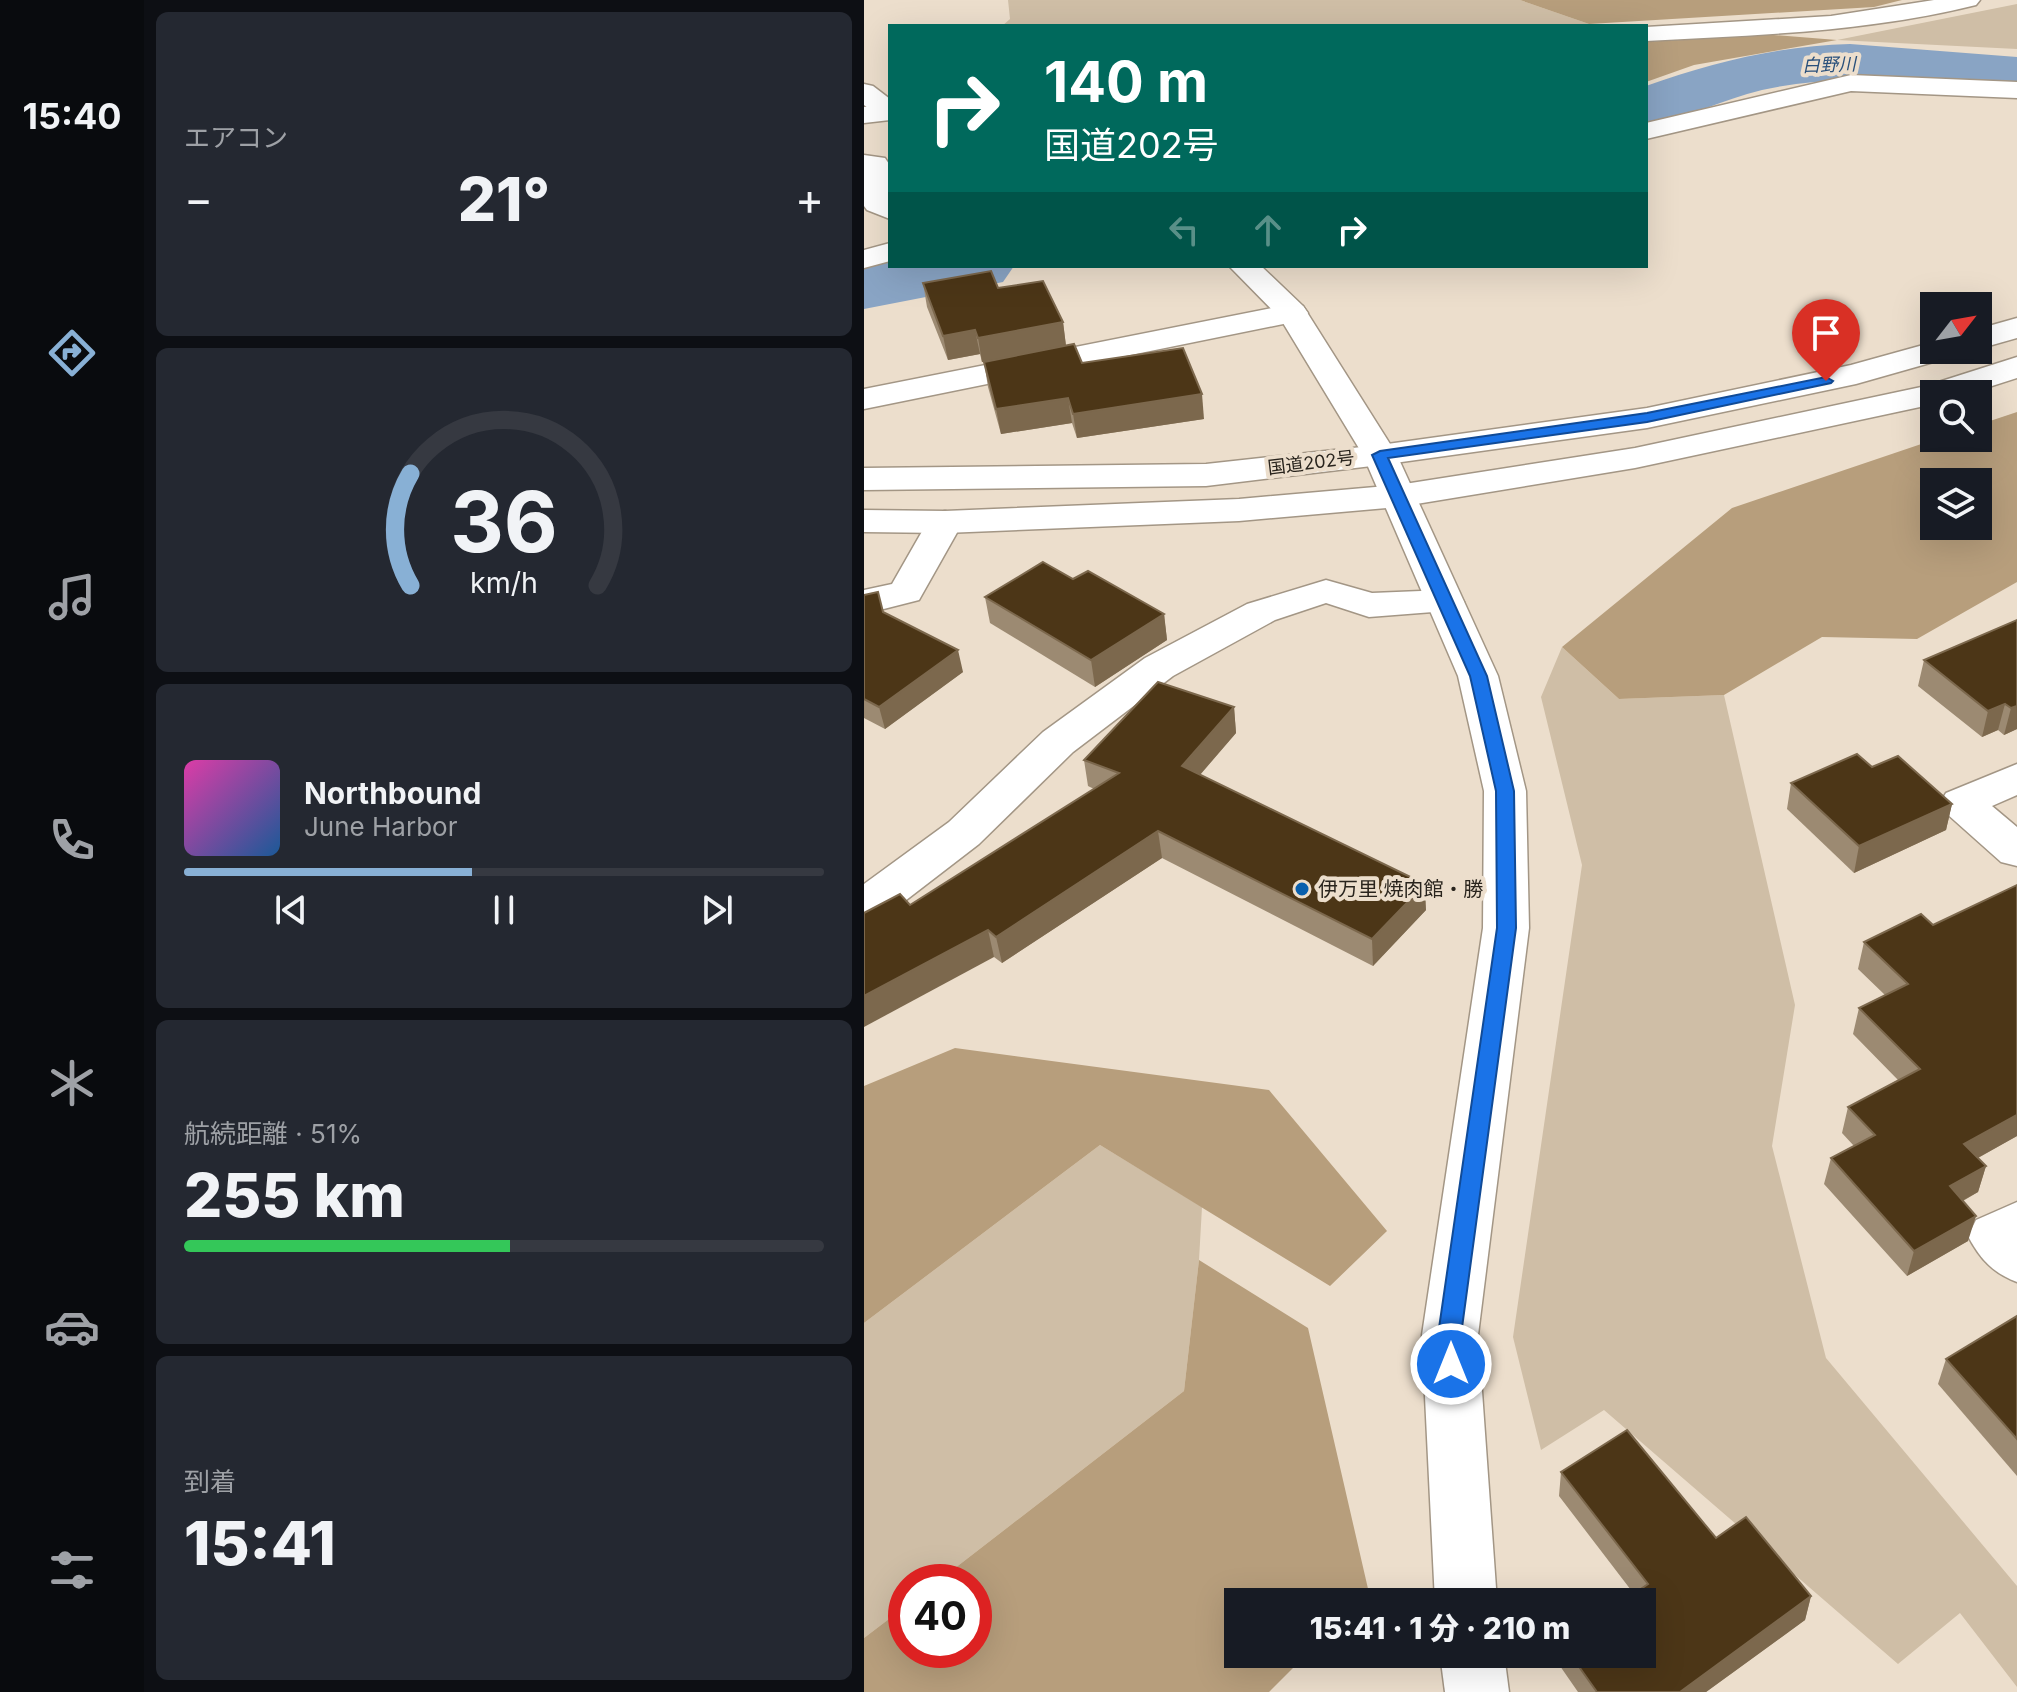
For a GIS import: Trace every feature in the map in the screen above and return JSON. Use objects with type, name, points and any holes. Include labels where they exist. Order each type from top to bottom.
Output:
[{"type":"main road","points":[[1648,34],[1831,23],[1898,15],[1968,0]]},
{"type":"main road","points":[[1648,131],[1851,83],[2017,90]]},
{"type":"main road","points":[[864,92],[888,110]]},
{"type":"main road","points":[[864,115],[888,112]]},
{"type":"main road","points":[[864,163],[875,164],[877,204],[888,209]]},
{"type":"main road","points":[[864,259],[888,253]]},
{"type":"main road","points":[[1246,268],[1292,313],[1380,455],[1478,676],[1505,791],[1506,928],[1450,1335],[1465,1588]]},
{"type":"main road","points":[[864,399],[1292,313]]},
{"type":"main road","points":[[1992,335],[2017,328]]},
{"type":"main road","name":"国道202号","points":[[864,479],[1206,475],[1380,455],[1647,418],[1856,374],[1920,356]]},
{"type":"main road","name":"国道202号","points":[[1977,380],[2017,367]]},
{"type":"main road","name":"国道202号","points":[[864,521],[945,522],[1239,510],[1398,496],[1635,458],[1920,397]]},
{"type":"main road","points":[[864,602],[906,592],[945,522]]},
{"type":"main road","points":[[864,904],[885,893],[964,833],[1058,742],[1159,667],[1261,612],[1326,591],[1369,605],[1445,602]]},
{"type":"main road","points":[[2017,778],[1961,803],[2017,851]]},
{"type":"main road","points":[[2017,1224],[1995,1236],[2017,1259]]},
{"type":"main road","points":[[1474,1668],[1477,1692]]},
{"type":"shaded area","points":[[1008,0],[1520,0],[1589,24],[1004,24],[1010,19]]},
{"type":"shaded area","points":[[1520,0],[1902,0],[1874,7],[1589,24]]},
{"type":"shaded area","points":[[2017,4],[2017,49],[1837,40]]},
{"type":"shaded area","points":[[1761,34],[1837,40],[1694,65],[1648,81],[1648,42]]},
{"type":"shaded area","points":[[2017,412],[2017,582],[1917,639],[1822,637],[1724,695],[1619,699],[1562,647],[1732,508],[1920,444],[1920,452],[1992,452],[1992,420]]},
{"type":"shaded area","points":[[1562,647],[1619,699],[1724,695],[1795,1005],[1772,1146],[1826,1358],[2017,1586],[2017,1687],[1960,1613],[1898,1664],[1604,1410],[1541,1450],[1513,1337],[1582,865],[1541,697]]},
{"type":"shaded area","points":[[955,1048],[1269,1090],[1387,1231],[1330,1286],[1100,1145],[864,1323],[864,1086]]},
{"type":"shaded area","points":[[1100,1145],[1202,1207],[1184,1391],[960,1564],[888,1564],[888,1620],[864,1638],[864,1323]]},
{"type":"shaded area","points":[[1199,1260],[1308,1328],[1368,1588],[1224,1588],[1224,1668],[1293,1668],[1269,1692],[864,1692],[864,1638],[888,1620],[888,1668],[992,1668],[992,1564],[960,1564],[1184,1391]]},
{"type":"building","points":[[991,271],[998,288],[1043,281],[1063,322],[978,338],[975,330],[943,336],[923,283]]},
{"type":"building","points":[[1074,344],[1082,363],[1183,348],[1202,394],[1073,414],[1068,398],[996,409],[984,362]]},
{"type":"building","points":[[1043,562],[1073,579],[1088,571],[1164,614],[1091,660],[985,597]]},
{"type":"building","points":[[878,592],[883,612],[958,650],[879,707],[864,699],[864,595]]},
{"type":"building","points":[[2017,620],[2017,706],[2011,708],[2005,704],[1988,711],[1924,660]]},
{"type":"building","points":[[1158,682],[1234,707],[1182,766],[1425,884],[1372,939],[1158,831],[996,937],[988,930],[864,996],[864,913],[900,894],[910,905],[1119,773],[1084,760]]},
{"type":"building","points":[[1857,754],[1872,767],[1898,756],[1952,804],[1859,846],[1791,783]]},
{"type":"building","points":[[2017,885],[2017,1115],[1964,1144],[1986,1166],[1950,1186],[1976,1216],[1914,1251],[1831,1158],[1875,1135],[1848,1107],[1920,1069],[1859,1008],[1908,984],[1864,942],[1921,914],[1933,925]]},
{"type":"building","points":[[2017,1316],[2017,1439],[1946,1359]]},
{"type":"building","points":[[1627,1430],[1716,1538],[1746,1517],[1811,1596],[1680,1692],[1597,1692],[1580,1668],[1656,1668],[1656,1588],[1642,1588],[1648,1584],[1561,1472]]},
{"type":"waterway","name":"白野川","points":[[1648,107],[1738,77],[1795,66],[1878,64],[2017,76]]},
{"type":"waterway","name":"白野川","points":[[864,286],[965,268]]},
{"type":"place","name":"伊万里 焼肉館・勝","points":[[1302,889]]},
{"type":"route","points":[[1451,1364],[1450,1335],[1506,928],[1505,791],[1478,676],[1380,455],[1647,418],[1826,381]]}]
